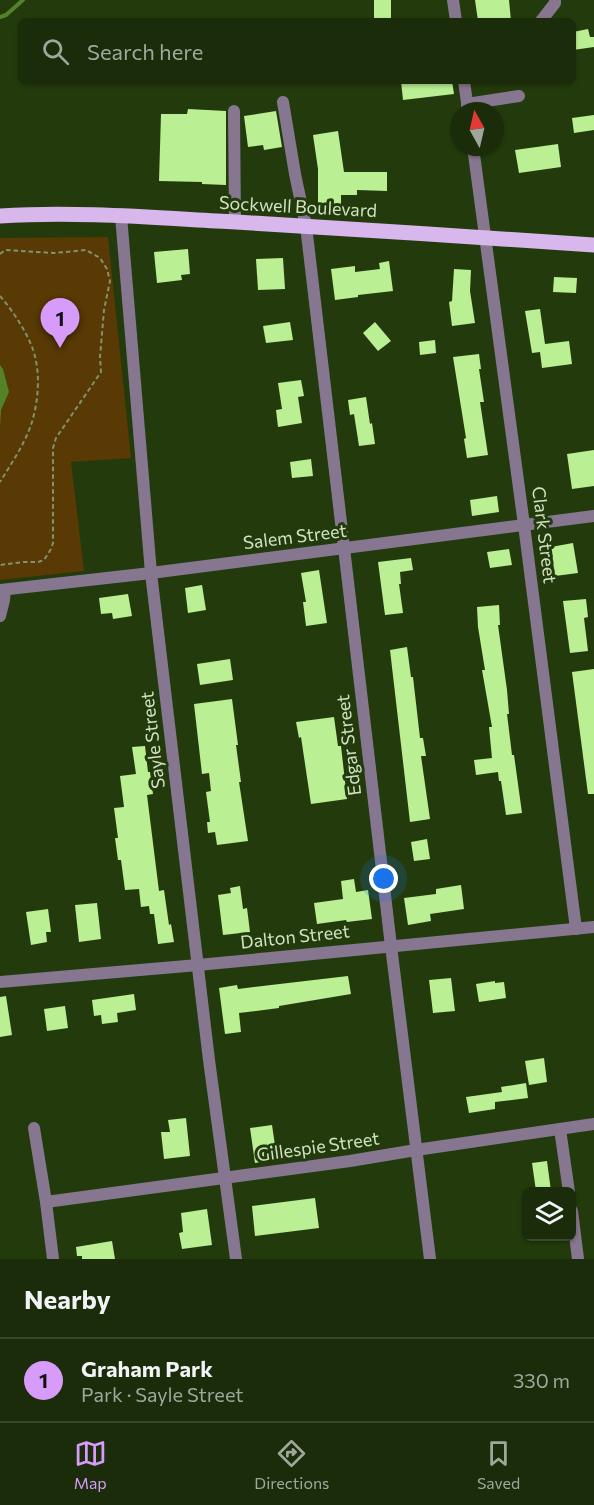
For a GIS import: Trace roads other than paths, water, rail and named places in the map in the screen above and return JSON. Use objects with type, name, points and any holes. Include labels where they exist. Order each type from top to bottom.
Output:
[{"type":"main road","name":"Sockwell Boulevard","points":[[0,216],[49,214],[121,216],[594,245]]},
{"type":"street","points":[[453,0],[456,18]]},
{"type":"street","points":[[543,18],[555,0]]},
{"type":"street","points":[[464,84],[466,102]]},
{"type":"street","points":[[493,102],[519,96]]},
{"type":"street","name":"Edgar Street","points":[[283,102],[306,226],[430,1259]]},
{"type":"street","points":[[234,111],[235,222]]},
{"type":"street","name":"Clark Street","points":[[473,156],[576,929]]},
{"type":"street","name":"Sayle Street","points":[[121,216],[151,573],[236,1259]]},
{"type":"street","name":"Salem Street","points":[[3,590],[594,516]]},
{"type":"street","points":[[0,616],[4,600],[3,590]]},
{"type":"street","name":"Dalton Street","points":[[0,982],[594,927]]},
{"type":"street","name":"Gillespie Street","points":[[46,1202],[350,1161],[594,1124]]},
{"type":"street","points":[[34,1128],[53,1259]]},
{"type":"street","points":[[560,1129],[568,1187]]},
{"type":"street","points":[[576,1241],[578,1259]]},
{"type":"waterway","points":[[0,17],[6,15],[23,0]]},
{"type":"place","name":"Graham Park","points":[[60,348]]}]
